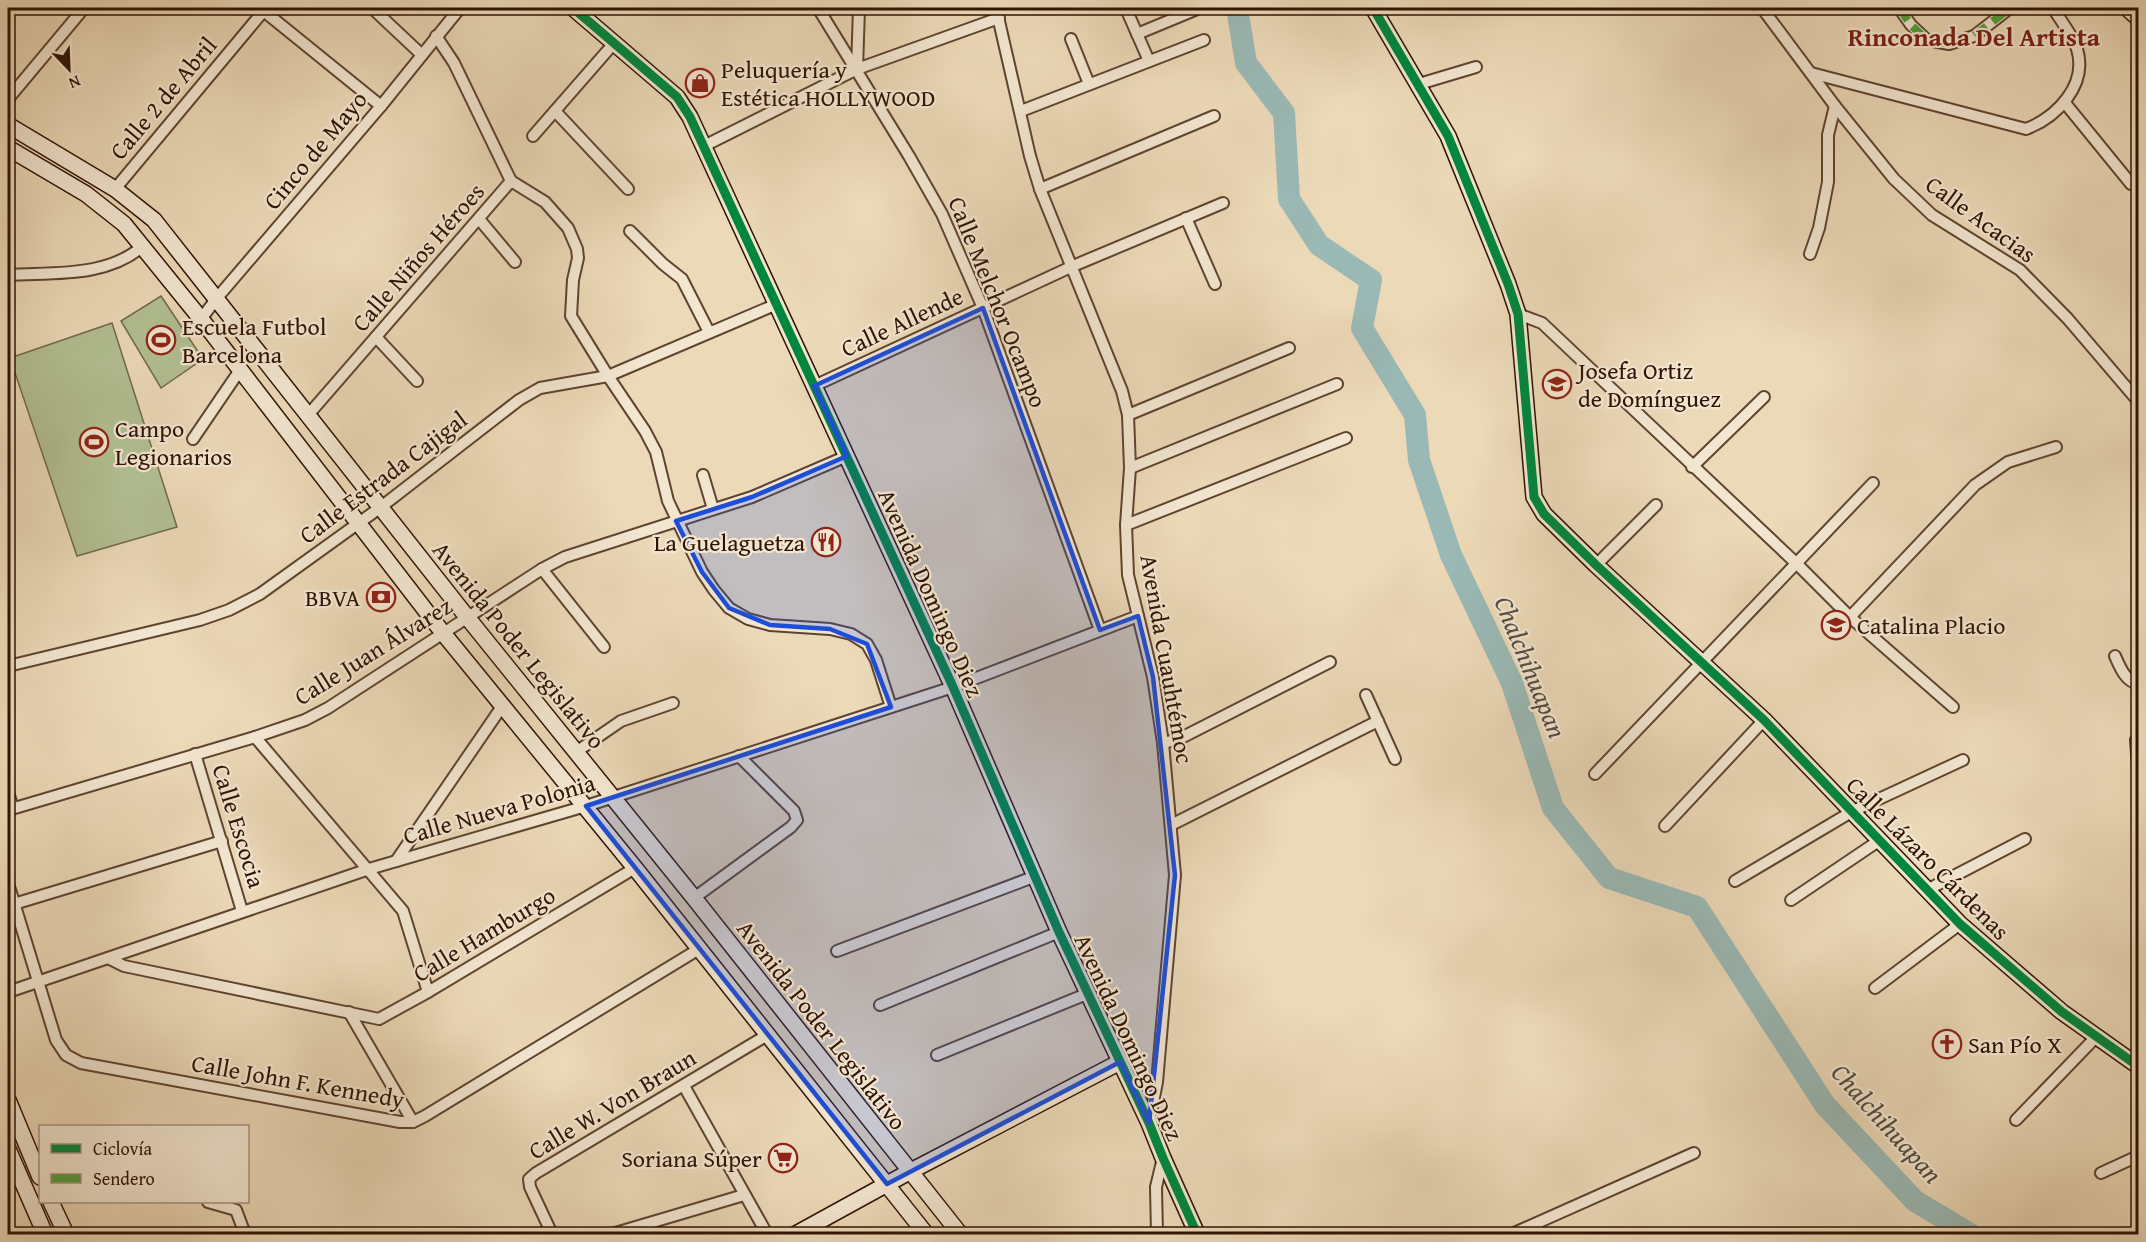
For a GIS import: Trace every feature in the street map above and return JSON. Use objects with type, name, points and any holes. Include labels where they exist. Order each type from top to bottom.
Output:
[{"type":"main road","name":"Avenida Domingo Diez","points":[[573,8],[677,97],[690,117],[953,687],[1059,932],[1149,1123],[1162,1158],[1197,1234]]},
{"type":"main road","name":"Calle Lázaro Cárdenas","points":[[1373,8],[1448,136],[1509,284],[1518,314],[1534,497],[1544,514],[1764,720],[1854,811],[1960,924],[2062,1012],[2139,1066]]},
{"type":"main road","points":[[2129,8],[2139,16]]},
{"type":"main road","name":"Avenida Poder Legislativo","points":[[8,125],[116,189],[154,220],[467,617],[960,1234]]},
{"type":"main road","name":"Avenida Poder Legislativo","points":[[8,148],[86,194],[124,224],[143,246],[443,633],[586,806],[926,1234]]},
{"type":"main road","points":[[796,1234],[1120,1062]]},
{"type":"main road","points":[[8,1100],[39,1175]]},
{"type":"main road","points":[[8,1149],[45,1234]]},
{"type":"main road","points":[[51,1203],[66,1234]]},
{"type":"street","points":[[263,8],[381,106]]},
{"type":"street","name":"Calle 2 de Abril","points":[[116,189],[263,8]]},
{"type":"street","points":[[372,8],[422,56]]},
{"type":"street","name":"Cinco de Mayo","points":[[201,319],[381,106],[460,8]]},
{"type":"street","name":"Calle Melchor Ocampo","points":[[818,8],[857,69],[942,214],[983,308],[1100,630]]},
{"type":"street","points":[[857,69],[860,8]]},
{"type":"street","name":"Calle Acacias","points":[[1762,8],[1835,106],[1894,179],[1932,215],[2020,270],[2068,319],[2139,401]]},
{"type":"street","points":[[1899,8],[1911,25],[1927,40],[1949,44],[1974,36],[2010,8]]},
{"type":"street","points":[[1812,73],[2026,129],[2042,123],[2065,103],[2079,69],[2077,48],[2053,8]]},
{"type":"street","points":[[8,99],[80,9]]},
{"type":"street","points":[[1137,34],[1196,10]]},
{"type":"street","points":[[1127,11],[1149,62]]},
{"type":"street","points":[[704,146],[857,69],[997,13]]},
{"type":"street","name":"Avenida Cuauhtémoc","points":[[997,13],[1030,156],[1040,189],[1122,391],[1128,416],[1130,468],[1126,525],[1128,575],[1153,677],[1163,743],[1175,874],[1157,1082],[1149,1123]]},
{"type":"street","points":[[436,36],[454,63],[511,181],[545,202],[568,228],[577,249],[578,258],[573,280],[571,316],[645,431],[656,452],[668,501],[676,521],[702,572],[714,590],[729,608],[748,619],[770,625],[830,629],[851,634],[867,644],[876,660],[891,707]]},
{"type":"street","points":[[1071,39],[1089,84]]},
{"type":"street","points":[[1021,111],[1204,40]]},
{"type":"street","points":[[533,136],[615,42]]},
{"type":"street","points":[[1419,84],[1476,67]]},
{"type":"street","points":[[2065,103],[2131,184]]},
{"type":"street","points":[[1810,254],[1819,228],[1828,182],[1828,135],[1835,106]]},
{"type":"street","points":[[555,111],[628,189]]},
{"type":"street","points":[[1040,189],[1214,116]]},
{"type":"street","name":"Calle Niños Héroes","points":[[309,414],[511,181]]},
{"type":"street","name":"Calle Allende","points":[[814,386],[1073,266],[1223,203]]},
{"type":"street","points":[[479,219],[514,262]]},
{"type":"street","points":[[1186,219],[1215,284]]},
{"type":"street","points":[[630,231],[663,264],[682,279],[709,332]]},
{"type":"street","points":[[8,275],[87,271],[133,255],[143,246]]},
{"type":"street","name":"Calle Estrada Cajigal","points":[[8,666],[200,620],[229,610],[260,594],[381,507],[519,400],[540,388],[608,376],[777,304]]},
{"type":"street","points":[[1518,314],[1542,323],[1850,617],[1953,707]]},
{"type":"street","points":[[376,337],[417,381]]},
{"type":"street","points":[[1128,416],[1289,348]]},
{"type":"street","points":[[193,439],[240,370]]},
{"type":"street","points":[[1130,468],[1337,384]]},
{"type":"street","points":[[1692,467],[1764,397]]},
{"type":"street","points":[[1126,525],[1346,438]]},
{"type":"street","points":[[1850,617],[1975,485],[2008,462],[2056,447]]},
{"type":"street","name":"Calle Juan Álvarez","points":[[10,809],[255,737],[304,720],[327,708],[542,569],[565,557],[752,498],[847,456]]},
{"type":"street","points":[[703,475],[713,509]]},
{"type":"street","points":[[1595,774],[1873,483]]},
{"type":"street","points":[[1596,565],[1656,505]]},
{"type":"street","points":[[542,569],[604,647]]},
{"type":"street","name":"Calle Nueva Polonia","points":[[8,992],[369,869],[586,806],[953,687],[1138,616]]},
{"type":"street","points":[[2115,656],[2122,670],[2132,682],[2139,684]]},
{"type":"street","points":[[1163,743],[1179,739],[1330,662]]},
{"type":"street","points":[[1366,695],[1395,759]]},
{"type":"street","points":[[576,752],[621,721],[673,703]]},
{"type":"street","points":[[396,861],[503,705]]},
{"type":"street","points":[[1665,826],[1764,720]]},
{"type":"street","points":[[1171,825],[1378,721]]},
{"type":"street","points":[[255,737],[403,910],[428,992]]},
{"type":"street","points":[[2137,738],[2139,767]]},
{"type":"street","name":"Calle Escocia","points":[[195,754],[242,911]]},
{"type":"street","points":[[693,898],[791,827],[797,820],[794,811],[739,756]]},
{"type":"street","points":[[1735,881],[1854,811],[1963,760]]},
{"type":"street","points":[[8,792],[10,809]]},
{"type":"street","points":[[1927,890],[2025,839]]},
{"type":"street","points":[[1791,900],[1880,840]]},
{"type":"street","points":[[14,904],[222,841]]},
{"type":"street","name":"Calle Hamburgo","points":[[108,958],[124,966],[379,1019],[635,868]]},
{"type":"street","points":[[837,951],[1035,876]]},
{"type":"street","name":"Calle John F. Kennedy","points":[[8,883],[56,1040],[66,1054],[81,1064],[400,1122],[413,1122],[699,949]]},
{"type":"street","points":[[1875,988],[1960,924]]},
{"type":"street","points":[[880,1005],[1059,932]]},
{"type":"street","points":[[937,1055],[1089,993]]},
{"type":"street","points":[[349,1012],[413,1122]]},
{"type":"street","name":"Calle W. Von Braun","points":[[552,1234],[530,1187],[529,1179],[769,1034]]},
{"type":"street","points":[[2016,1120],[2096,1037]]},
{"type":"street","points":[[684,1086],[767,1234]]},
{"type":"street","points":[[1512,1234],[1694,1154]]},
{"type":"street","points":[[2101,1173],[2139,1156]]},
{"type":"street","points":[[1157,1234],[1156,1187],[1162,1158]]},
{"type":"street","points":[[612,1234],[744,1195]]},
{"type":"street","points":[[212,1203],[236,1210],[245,1234]]},
{"type":"highlighted area","points":[[983,308],[1100,630],[1138,616],[1153,677],[1175,875],[1149,1123],[1120,1062],[887,1184],[586,806],[891,707],[867,644],[830,629],[770,625],[729,608],[702,572],[676,521],[752,497],[847,456],[814,386]]},
{"type":"green space","name":"Escuela Futbol Barcelona","points":[[161,296],[203,359],[161,388],[121,321]]},
{"type":"green space","name":"Campo Legionarios","points":[[112,323],[177,527],[77,556],[10,358]]},
{"type":"waterway","name":"Chalchihuapan","points":[[1237,8],[1246,63],[1284,113],[1289,199],[1319,245],[1371,280],[1362,328],[1415,415],[1419,460],[1451,555],[1512,683],[1553,808],[1609,878],[1697,907],[1825,1105],[1915,1201],[1970,1234]]},
{"type":"marked path","points":[[1899,8],[1911,25],[1927,40],[1949,44],[1974,36],[2010,8]]},
{"type":"cycle path","points":[[573,8],[677,97],[690,117],[953,687],[1059,932],[1149,1123],[1197,1234]]},
{"type":"cycle path","points":[[1373,8],[1448,136],[1508,284],[1518,314],[1534,497],[1544,514],[1764,720],[1960,924],[2062,1012],[2138,1066]]},
{"type":"place","name":"Peluquería y Estética HOLLYWOOD","points":[[700,83]]},
{"type":"place","name":"Escuela Futbol Barcelona","points":[[161,340]]},
{"type":"place","name":"Josefa Ortiz de Domínguez","points":[[1557,384]]},
{"type":"place","name":"Campo Legionarios","points":[[94,442]]},
{"type":"place","name":"La Guelaguetza","points":[[826,542]]},
{"type":"place","name":"BBVA","points":[[381,597]]},
{"type":"place","name":"Catalina Placio","points":[[1836,625]]},
{"type":"place","name":"San Pío X","points":[[1947,1044]]},
{"type":"place","name":"Soriana Súper","points":[[783,1158]]},
{"type":"district","name":"Rinconada Del Artista","points":[[1974,36]]}]
